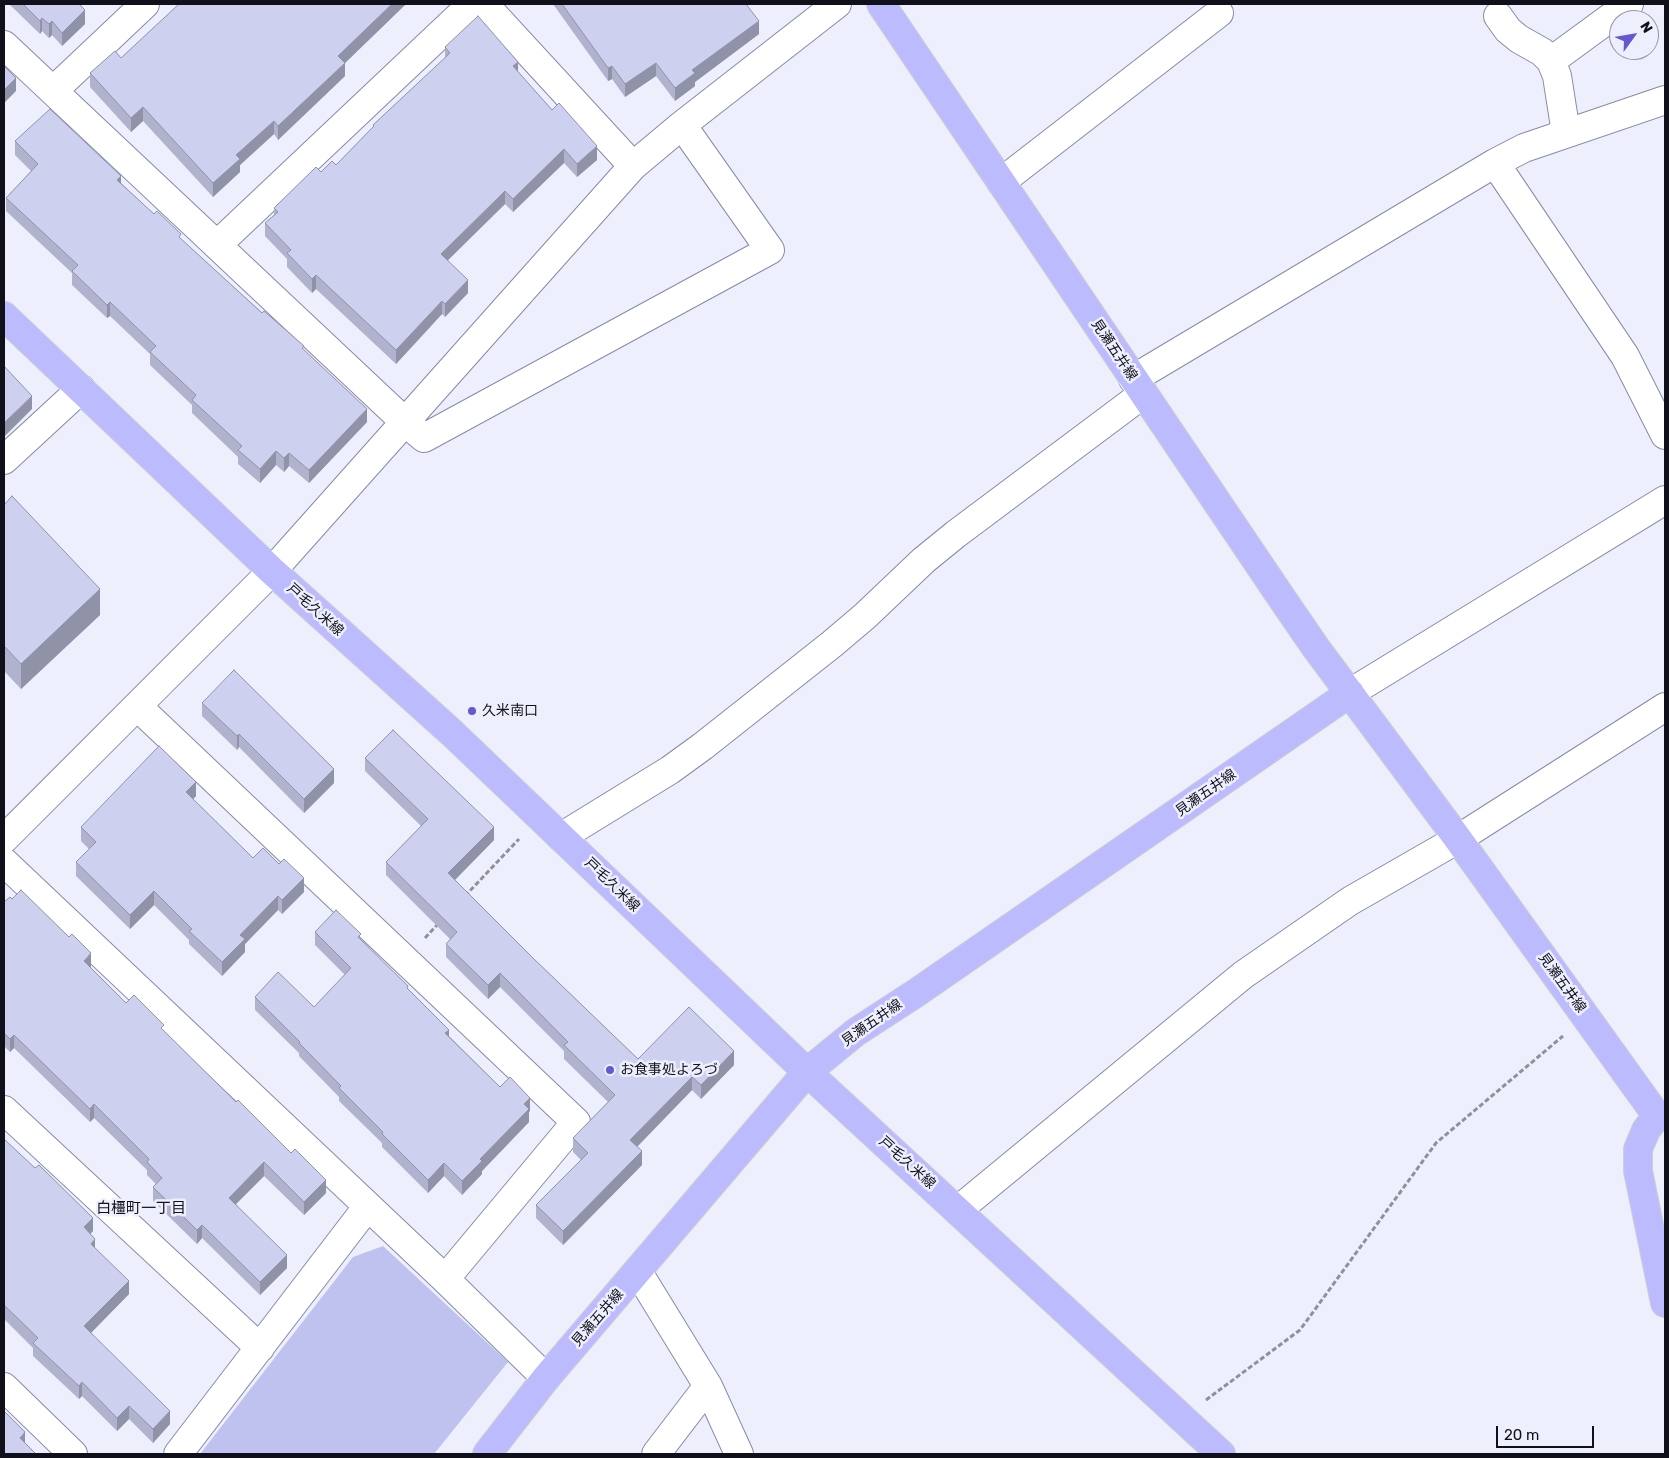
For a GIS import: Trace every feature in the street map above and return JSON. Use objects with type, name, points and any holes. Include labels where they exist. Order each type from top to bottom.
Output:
[{"type":"main road","name":"見瀬五井線","points":[[881,4],[1286,605],[1586,1017],[1661,1114],[1646,1130],[1638,1149],[1638,1171],[1665,1303]]},
{"type":"main road","name":"戸毛久米線","points":[[4,316],[272,571],[452,733],[807,1072],[1221,1454]]},
{"type":"main road","name":"見瀬五井線","points":[[487,1454],[546,1378],[807,1072],[856,1032],[916,993],[1350,693]]},
{"type":"street","points":[[53,91],[145,4]]},
{"type":"street","points":[[217,245],[472,4]]},
{"type":"street","points":[[484,4],[633,166]]},
{"type":"street","points":[[4,839],[272,571],[633,166],[682,125],[838,4]]},
{"type":"street","points":[[1550,61],[1629,4]]},
{"type":"street","points":[[1001,182],[1219,13]]},
{"type":"street","points":[[1498,16],[1508,30],[1519,39],[1542,52],[1550,61],[1556,76],[1566,134]]},
{"type":"street","points":[[4,45],[424,438],[770,250],[682,125]]},
{"type":"street","points":[[561,837],[670,770],[703,746],[832,644],[865,616],[924,560],[1138,387],[1495,163],[1524,148],[1665,100]]},
{"type":"street","points":[[1495,163],[1625,356],[1665,435]]},
{"type":"street","points":[[4,460],[81,389]]},
{"type":"street","points":[[1350,693],[1665,500]]},
{"type":"street","points":[[137,706],[576,1122],[445,1278]]},
{"type":"street","points":[[958,1210],[1243,975],[1350,900],[1458,839],[1665,707]]},
{"type":"street","points":[[4,862],[445,1278],[546,1378]]},
{"type":"street","points":[[4,1110],[260,1348]]},
{"type":"street","points":[[178,1454],[368,1206]]},
{"type":"street","points":[[638,1272],[708,1386],[739,1454]]},
{"type":"street","points":[[656,1454],[708,1386]]},
{"type":"street","points":[[4,1388],[72,1454]]},
{"type":"path","points":[[459,902],[540,816]]},
{"type":"path","points":[[404,959],[438,924]]},
{"type":"path","points":[[1182,1418],[1300,1330],[1436,1143],[1586,1017]]},
{"type":"shaded area","points":[[383,1246],[508,1362],[434,1454],[200,1454],[353,1257]]},
{"type":"building","points":[[23,4],[79,4],[85,10],[62,33],[52,21],[49,24],[42,18],[40,21]]},
{"type":"building","points":[[179,4],[392,4],[338,56],[345,63],[278,126],[274,121],[236,155],[240,159],[213,183],[143,107],[131,118],[90,73],[115,51],[121,58]]},
{"type":"building","points":[[562,4],[746,4],[759,21],[692,70],[695,73],[675,88],[656,63],[625,84],[612,66],[608,68]]},
{"type":"building","points":[[478,16],[518,62],[513,66],[552,110],[559,103],[597,146],[577,164],[564,149],[513,199],[505,191],[441,254],[468,280],[445,304],[442,301],[396,350],[316,275],[312,279],[287,253],[291,250],[265,223],[278,212],[274,208],[316,167],[321,172],[332,161],[336,165],[373,125],[450,53],[445,47]]},
{"type":"building","points":[[4,66],[16,78],[4,90]]},
{"type":"building","points":[[50,109],[121,176],[117,180],[154,214],[157,211],[181,234],[179,237],[262,313],[264,311],[304,346],[302,348],[367,409],[309,470],[289,453],[284,458],[276,451],[260,469],[238,450],[242,446],[192,400],[196,395],[150,352],[156,346],[110,302],[107,305],[72,271],[78,265],[6,198],[38,164],[15,141]]},
{"type":"building","points":[[4,366],[32,396],[4,423]]},
{"type":"building","points":[[12,496],[100,589],[21,664],[4,647],[4,505]]},
{"type":"building","points":[[234,670],[334,769],[304,799],[239,734],[237,736],[202,703]]},
{"type":"building","points":[[393,730],[494,827],[448,873],[638,1059],[689,1007],[734,1051],[701,1085],[692,1077],[630,1140],[642,1151],[563,1231],[536,1205],[588,1153],[573,1138],[615,1095],[564,1045],[568,1042],[500,973],[488,985],[446,944],[457,932],[386,862],[428,819],[365,758]]},
{"type":"building","points":[[159,746],[196,782],[186,792],[253,858],[263,848],[279,864],[284,859],[304,878],[282,900],[278,896],[240,935],[245,939],[222,962],[189,931],[192,929],[154,891],[130,915],[76,862],[96,842],[81,827]]},
{"type":"building","points":[[21,890],[69,937],[72,934],[91,953],[84,961],[126,1003],[134,995],[164,1025],[161,1028],[236,1102],[238,1100],[291,1153],[295,1149],[326,1180],[304,1202],[264,1162],[229,1198],[287,1255],[260,1282],[202,1225],[197,1230],[153,1187],[162,1178],[147,1162],[149,1159],[94,1104],[90,1109],[14,1035],[10,1039],[4,1033],[4,902],[10,897],[12,899]]},
{"type":"building","points":[[336,910],[361,934],[358,937],[449,1030],[445,1033],[500,1087],[510,1077],[530,1098],[524,1104],[529,1109],[480,1159],[482,1161],[462,1181],[444,1163],[428,1180],[382,1134],[383,1132],[339,1088],[341,1086],[255,997],[278,972],[314,1007],[351,968],[315,932]]},
{"type":"building","points":[[4,1139],[35,1168],[39,1165],[93,1218],[84,1227],[95,1239],[91,1244],[129,1281],[84,1326],[170,1411],[153,1429],[129,1406],[117,1418],[82,1382],[79,1386],[33,1343],[38,1338],[4,1305]]},
{"type":"building","points":[[4,1411],[25,1432],[20,1438],[36,1454],[4,1454]]},
{"type":"place","name":"久米南口","points":[[472,711]]},
{"type":"place","name":"お食事処よろづ","points":[[610,1070]]},
{"type":"district","name":"白橿町一丁目","points":[[141,1209]]}]
